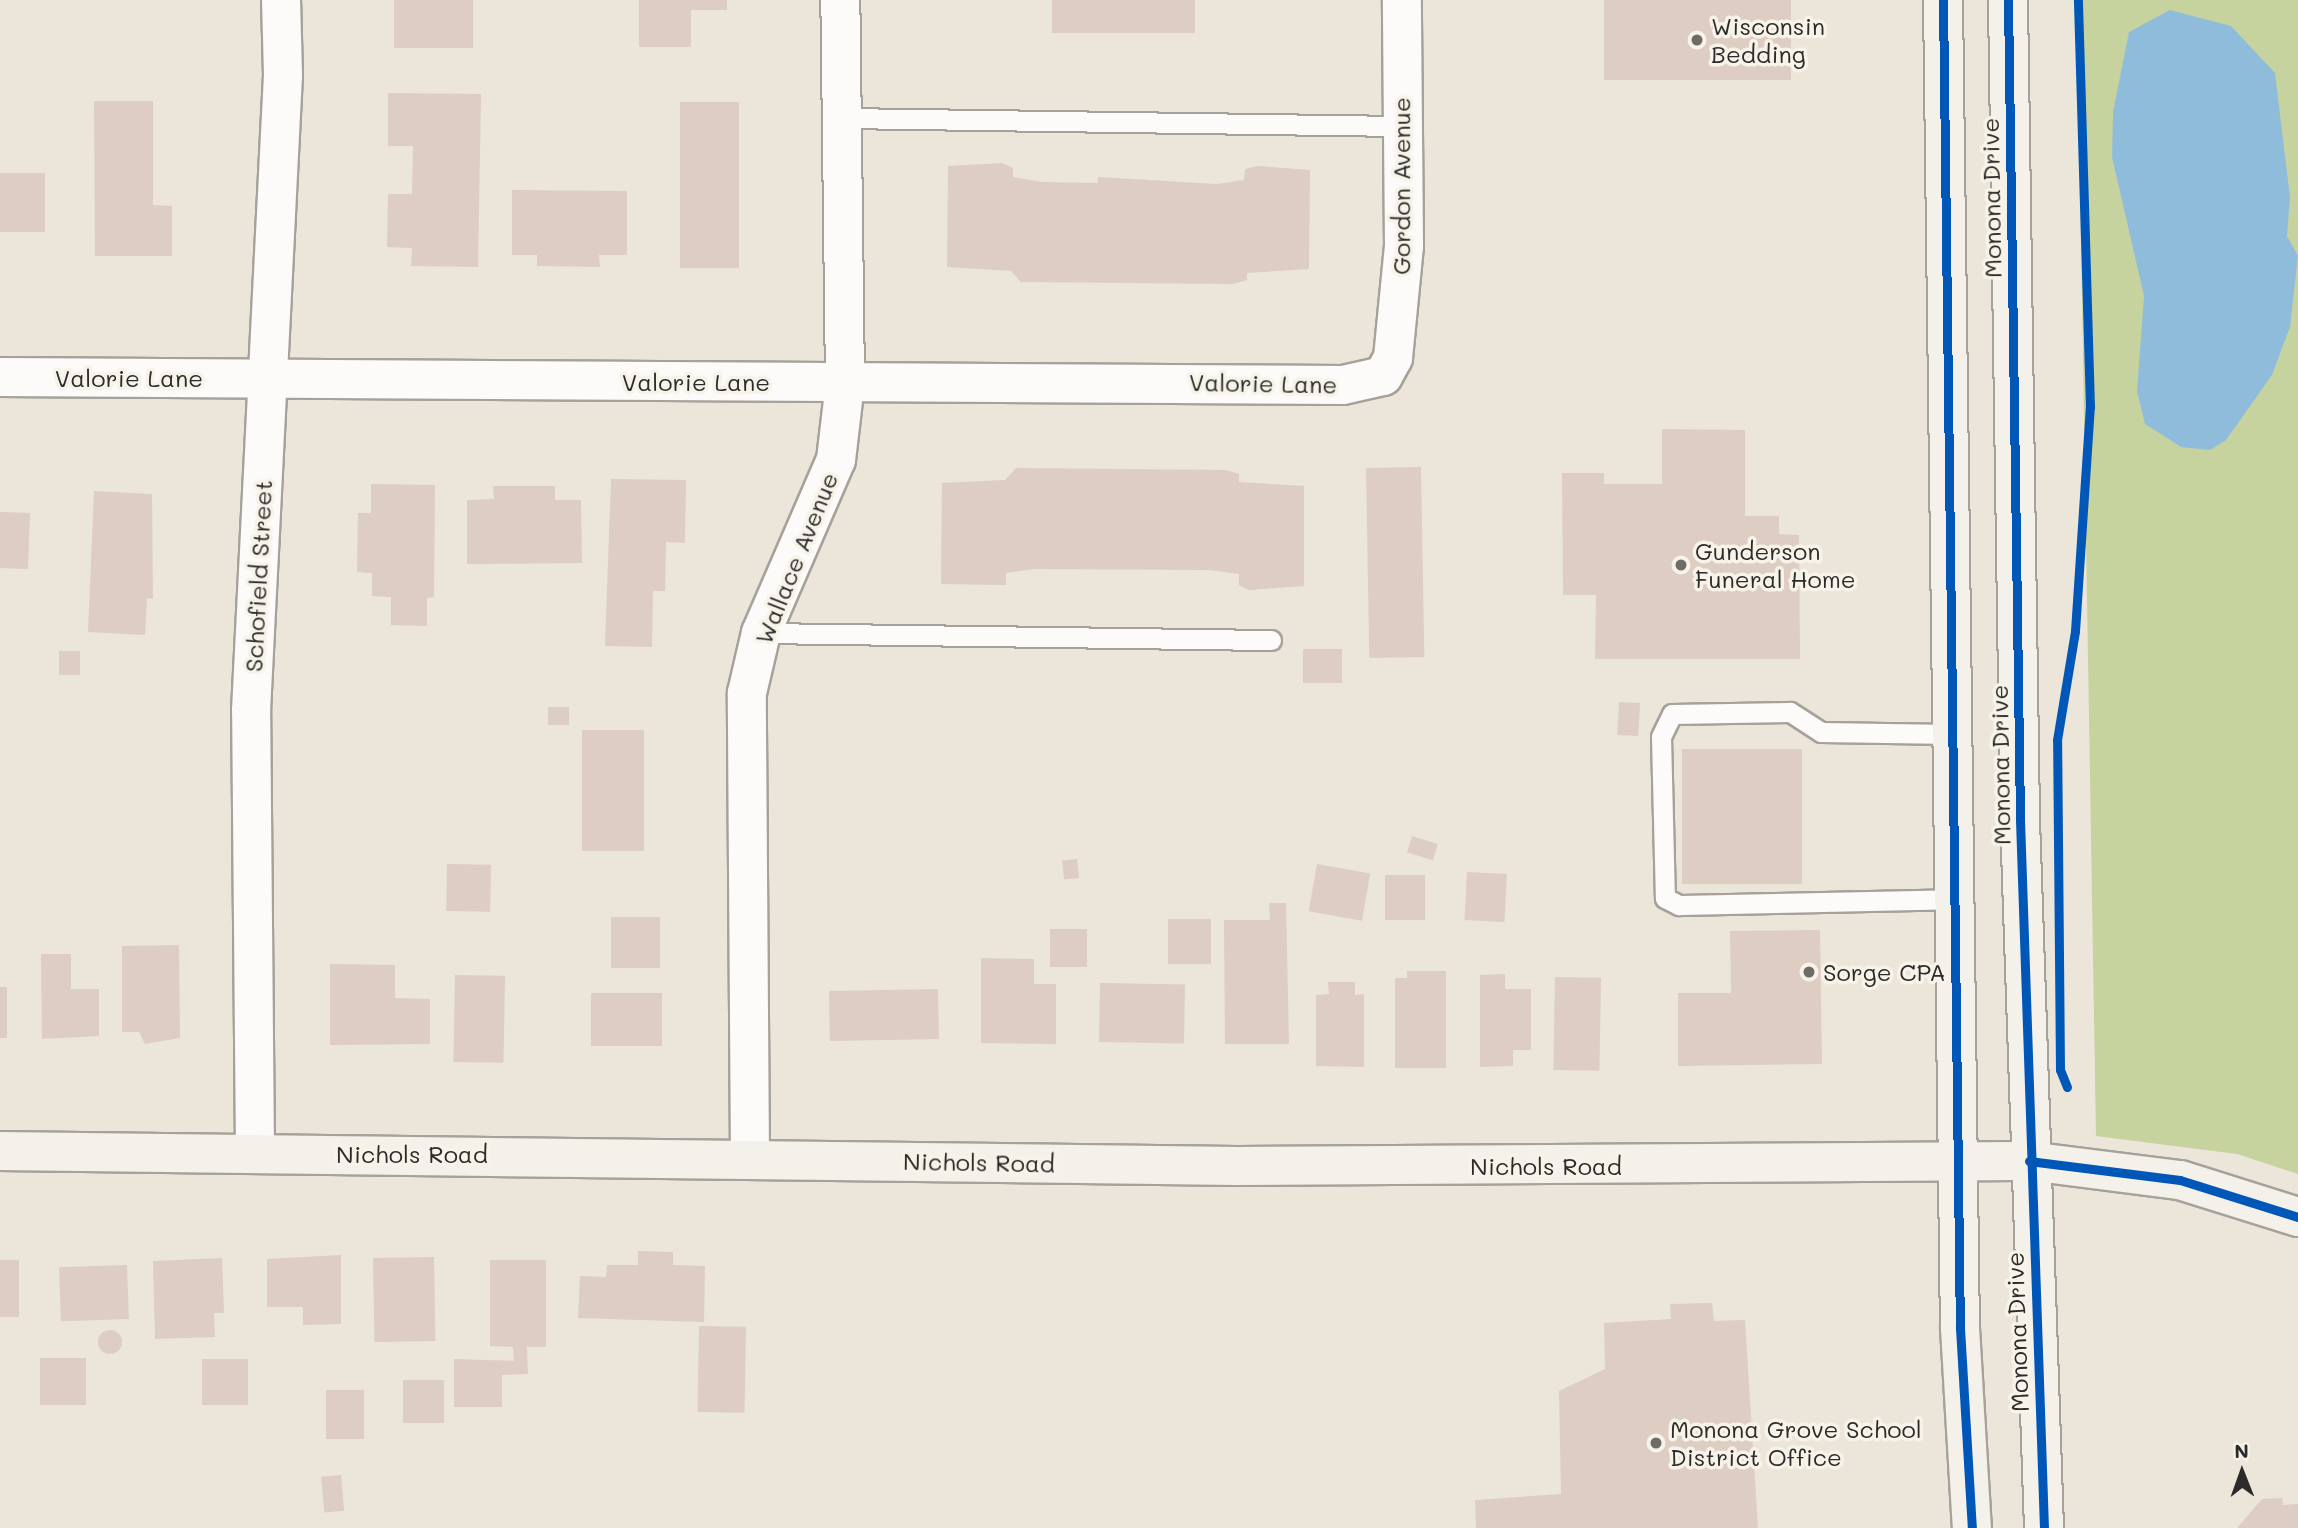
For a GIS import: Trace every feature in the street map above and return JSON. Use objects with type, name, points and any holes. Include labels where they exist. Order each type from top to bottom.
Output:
[{"type":"street","name":"Schofield Street","points":[[255,1153],[251,711],[283,75],[281,0]]},
{"type":"street","name":"Wallace Avenue","points":[[750,1157],[747,693],[761,633],[836,460],[845,383],[840,0]]},
{"type":"street","name":"Gordon Avenue","points":[[1387,370],[1404,246],[1402,0]]},
{"type":"street","name":"Monona Drive","points":[[1943,0],[1958,1164],[1972,1528]]},
{"type":"street","name":"Monona Drive","points":[[2008,0],[2029,1161],[2044,1528]]},
{"type":"street","name":"Valorie Lane","points":[[0,377],[1342,385],[1387,370]]},
{"type":"street","name":"Nichols Road","points":[[0,1151],[750,1157],[1237,1166],[1958,1164],[2029,1161],[2180,1180],[2298,1217]]},
{"type":"lane","points":[[842,118],[1402,126]]},
{"type":"lane","points":[[761,633],[1271,640]]},
{"type":"lane","points":[[1952,733],[1821,732],[1790,712],[1672,714],[1661,737],[1665,898],[1679,905],[1954,900]]},
{"type":"green space","points":[[2077,0],[2298,0],[2298,1174],[2237,1154],[2096,1136]]},
{"type":"water","points":[[2170,10],[2231,26],[2275,73],[2290,197],[2287,236],[2298,256],[2290,327],[2272,375],[2226,440],[2210,450],[2181,447],[2145,424],[2137,391],[2144,296],[2112,157],[2113,112],[2129,32]]},
{"type":"building","points":[[394,0],[473,0],[473,48],[394,48]]},
{"type":"building","points":[[639,0],[727,0],[727,10],[691,10],[691,47],[639,47]]},
{"type":"building","points":[[1052,0],[1195,0],[1195,33],[1052,33]]},
{"type":"building","name":"Wisconsin Bedding","points":[[1604,0],[1791,0],[1791,80],[1604,80]]},
{"type":"building","points":[[388,93],[481,94],[478,267],[411,266],[412,248],[387,247],[388,194],[412,194],[413,146],[388,146]]},
{"type":"building","points":[[94,101],[153,101],[153,205],[172,206],[172,256],[95,256]]},
{"type":"building","points":[[680,102],[739,102],[739,268],[680,268]]},
{"type":"building","points":[[1002,163],[1013,168],[1013,177],[1042,182],[1098,183],[1098,177],[1217,184],[1244,180],[1245,169],[1258,166],[1310,170],[1309,269],[1247,273],[1247,280],[1233,284],[1021,282],[1011,271],[947,267],[948,166]]},
{"type":"building","points":[[0,173],[45,173],[45,232],[0,232]]},
{"type":"building","points":[[512,190],[627,191],[627,255],[599,255],[600,267],[537,266],[537,255],[512,255]]},
{"type":"building","name":"Gunderson Funeral Home","points":[[1662,429],[1745,430],[1745,516],[1779,516],[1779,534],[1799,535],[1800,659],[1595,659],[1596,595],[1563,595],[1562,473],[1604,473],[1604,484],[1662,484]]},
{"type":"building","points":[[1421,467],[1424,657],[1369,658],[1366,468]]},
{"type":"building","points":[[1016,468],[1226,470],[1239,474],[1239,482],[1304,486],[1304,586],[1249,590],[1239,585],[1239,574],[1210,570],[1034,569],[1006,573],[1006,585],[941,584],[942,483],[1005,480]]},
{"type":"building","points":[[611,479],[686,480],[685,543],[666,542],[665,591],[653,591],[652,647],[605,646]]},
{"type":"building","points":[[371,484],[435,485],[434,597],[427,598],[427,626],[391,625],[391,597],[372,596],[372,573],[357,572],[358,513],[371,513]]},
{"type":"building","points":[[493,486],[555,486],[555,500],[581,500],[582,563],[467,564],[467,500],[494,499]]},
{"type":"building","points":[[94,491],[152,494],[153,599],[147,598],[145,635],[88,632]]},
{"type":"building","points":[[0,512],[30,513],[28,569],[0,568]]},
{"type":"building","points":[[1303,649],[1342,649],[1342,683],[1303,683]]},
{"type":"building","points":[[59,651],[80,651],[80,675],[59,675]]},
{"type":"building","points":[[1619,702],[1640,703],[1638,736],[1617,735]]},
{"type":"building","points":[[548,707],[569,707],[569,725],[548,725]]},
{"type":"building","points":[[582,730],[644,730],[644,851],[582,851]]},
{"type":"building","points":[[1682,749],[1802,749],[1802,884],[1682,884]]},
{"type":"building","points":[[1412,836],[1438,844],[1433,860],[1407,852]]},
{"type":"building","points":[[1077,859],[1079,878],[1064,879],[1062,861]]},
{"type":"building","points":[[447,864],[491,865],[490,912],[446,911]]},
{"type":"building","points":[[1317,864],[1370,873],[1362,921],[1309,911]]},
{"type":"building","points":[[1467,872],[1507,874],[1504,922],[1464,920]]},
{"type":"building","points":[[1385,875],[1425,875],[1425,920],[1385,920]]},
{"type":"building","points":[[1269,903],[1286,903],[1289,1044],[1225,1044],[1224,920],[1270,920]]},
{"type":"building","points":[[611,917],[660,917],[660,968],[611,968]]},
{"type":"building","points":[[1168,919],[1211,919],[1211,964],[1168,964]]},
{"type":"building","points":[[1050,929],[1087,929],[1087,967],[1050,967]]},
{"type":"building","points":[[1820,930],[1822,1064],[1678,1066],[1678,993],[1731,993],[1730,931]]},
{"type":"building","points":[[179,945],[180,1038],[145,1044],[139,1032],[122,1032],[122,946]]},
{"type":"building","points":[[41,954],[71,954],[71,989],[99,989],[99,1036],[42,1039]]},
{"type":"building","points":[[981,958],[1034,959],[1034,984],[1056,984],[1056,1044],[981,1043]]},
{"type":"building","points":[[330,964],[395,965],[395,998],[430,999],[430,1044],[330,1045]]},
{"type":"building","points":[[1407,971],[1446,971],[1446,1068],[1395,1068],[1395,978],[1407,978]]},
{"type":"building","points":[[1505,974],[1505,989],[1531,989],[1531,1050],[1513,1050],[1513,1066],[1480,1067],[1480,975]]},
{"type":"building","points":[[455,975],[505,976],[503,1063],[453,1062]]},
{"type":"building","points":[[1555,977],[1601,978],[1599,1071],[1553,1070]]},
{"type":"building","points":[[1328,982],[1355,982],[1355,995],[1364,994],[1364,1067],[1316,1066],[1316,995],[1329,994]]},
{"type":"building","points":[[1100,983],[1185,984],[1184,1043],[1099,1042]]},
{"type":"building","points":[[0,987],[7,987],[7,1038],[0,1038]]},
{"type":"building","points":[[938,989],[939,1039],[830,1041],[829,991]]},
{"type":"building","points":[[591,993],[662,993],[662,1046],[591,1046]]},
{"type":"building","points":[[638,1251],[673,1252],[673,1265],[705,1266],[704,1322],[578,1318],[580,1276],[606,1277],[607,1265],[638,1265]]},
{"type":"building","points":[[341,1255],[341,1324],[303,1325],[303,1307],[267,1307],[267,1259]]},
{"type":"building","points":[[434,1257],[435,1341],[374,1342],[373,1258]]},
{"type":"building","points":[[222,1258],[224,1313],[214,1313],[215,1337],[155,1339],[153,1261]]},
{"type":"building","points":[[0,1260],[19,1260],[19,1317],[0,1317]]},
{"type":"building","points":[[490,1260],[546,1260],[546,1347],[527,1347],[528,1374],[502,1375],[502,1407],[454,1407],[454,1359],[514,1361],[513,1347],[490,1346]]},
{"type":"building","points":[[127,1265],[129,1319],[61,1321],[59,1267]]},
{"type":"building","name":"Monona Grove School District Office","points":[[1712,1303],[1714,1321],[1745,1320],[1758,1528],[1476,1528],[1475,1500],[1561,1494],[1559,1391],[1605,1369],[1604,1323],[1671,1319],[1670,1304]]},
{"type":"building","points":[[699,1326],[746,1327],[744,1413],[697,1412]]},
{"type":"building","points":[[110,1330],[118,1334],[122,1342],[118,1350],[110,1354],[102,1350],[98,1342],[102,1334]]},
{"type":"building","points":[[40,1358],[86,1358],[86,1405],[40,1405]]},
{"type":"building","points":[[202,1359],[248,1359],[248,1405],[202,1405]]},
{"type":"building","points":[[403,1380],[444,1380],[444,1423],[403,1423]]},
{"type":"building","points":[[326,1390],[364,1390],[364,1439],[326,1439]]},
{"type":"building","points":[[341,1475],[344,1511],[324,1513],[321,1477]]},
{"type":"building","points":[[2282,1498],[2283,1505],[2298,1504],[2298,1528],[2237,1528],[2262,1499]]},
{"type":"cycle path","points":[[1943,0],[1960,1328],[1972,1528]]},
{"type":"cycle path","points":[[2008,0],[2020,820],[2044,1528]]},
{"type":"cycle path","points":[[2067,1087],[2060,1070],[2057,740],[2075,631],[2090,407],[2078,0]]},
{"type":"cycle path","points":[[2029,1161],[2180,1180],[2298,1217]]},
{"type":"place","name":"Wisconsin Bedding","points":[[1697,40]]},
{"type":"place","name":"Gunderson Funeral Home","points":[[1681,565]]},
{"type":"place","name":"Sorge CPA","points":[[1809,972]]},
{"type":"place","name":"Monona Grove School District Office","points":[[1656,1443]]}]
